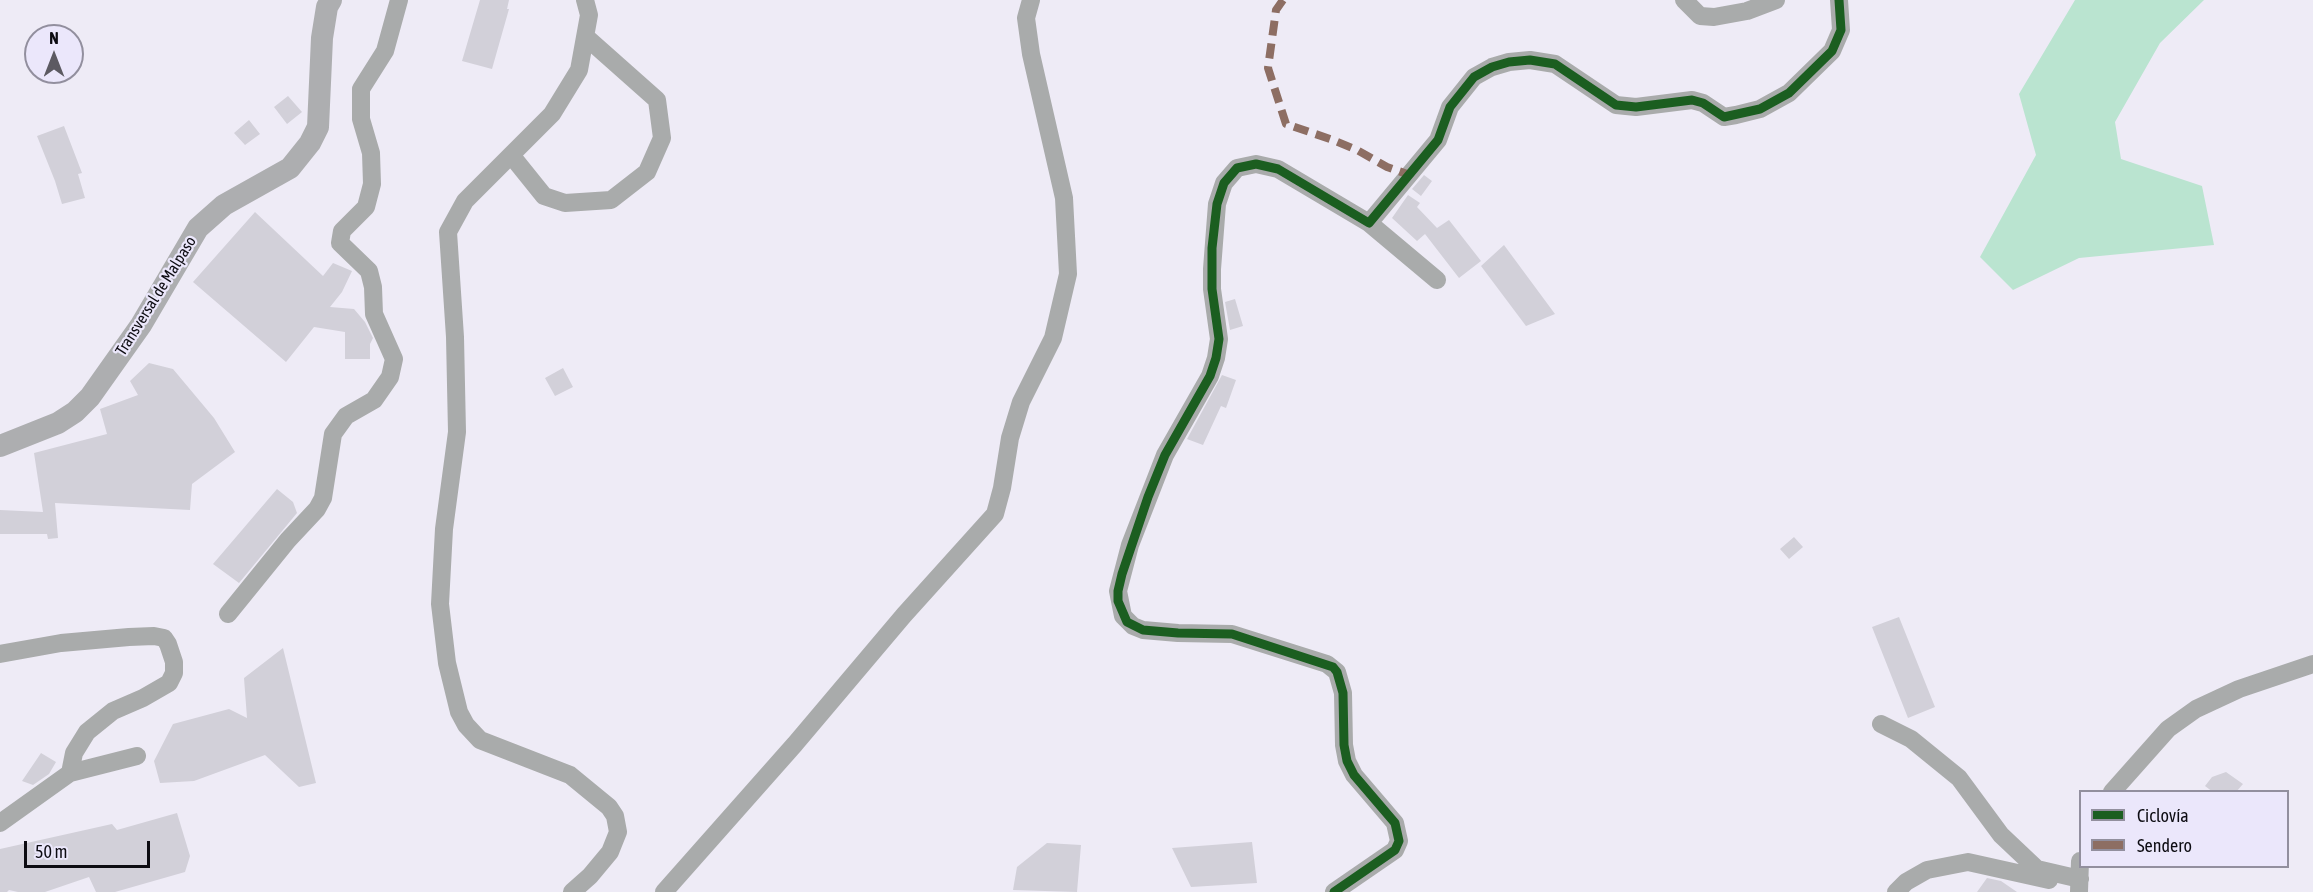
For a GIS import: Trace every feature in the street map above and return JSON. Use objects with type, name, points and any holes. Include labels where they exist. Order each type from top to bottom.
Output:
[{"type":"main road","name":"Transversal de Malpaso","points":[[0,446],[58,423],[90,398],[141,325],[198,228],[224,205],[290,168],[310,143],[318,127],[322,38],[327,7],[331,0]]},
{"type":"street","points":[[228,614],[288,540],[317,509],[323,498],[333,434],[346,417],[374,400],[390,377],[394,359],[374,314],[373,287],[369,271],[340,243],[342,231],[366,207],[372,184],[371,153],[361,119],[361,89],[385,51],[399,0]]},
{"type":"street","points":[[572,892],[590,876],[610,852],[618,832],[615,816],[609,807],[570,775],[480,740],[466,725],[459,712],[447,663],[440,604],[444,529],[457,432],[455,337],[448,232],[465,201],[552,114],[579,70],[589,15],[585,0]]},
{"type":"street","points":[[664,892],[795,744],[904,615],[996,514],[1010,438],[1021,402],[1053,338],[1068,274],[1064,198],[1028,36],[1026,18],[1031,0]]},
{"type":"street","points":[[1684,0],[1700,16],[1714,17],[1747,11],[1776,0]]},
{"type":"street","points":[[1369,224],[1438,140],[1450,107],[1474,77],[1492,67],[1509,62],[1530,60],[1555,64],[1616,105],[1636,107],[1692,100],[1702,103],[1724,117],[1736,115],[1760,109],[1789,93],[1832,51],[1841,30],[1839,0]]},
{"type":"street","points":[[511,155],[544,196],[565,203],[611,200],[647,172],[662,138],[657,100],[586,37]]},
{"type":"street","points":[[1334,892],[1395,850],[1399,841],[1395,823],[1354,775],[1347,761],[1344,745],[1343,693],[1337,672],[1328,664],[1233,634],[1143,630],[1133,626],[1123,616],[1118,591],[1130,545],[1165,455],[1210,376],[1216,358],[1218,339],[1212,290],[1212,248],[1217,204],[1224,183],[1237,168],[1256,164],[1278,170],[1369,224],[1437,280]]},
{"type":"street","points":[[0,654],[61,643],[154,636],[164,638],[168,644],[174,662],[174,673],[169,683],[113,711],[87,732],[74,753],[70,773]]},
{"type":"street","points":[[2114,790],[2168,729],[2196,709],[2239,689],[2313,664]]},
{"type":"street","points":[[1881,724],[1911,739],[1959,778],[2001,835],[2037,869],[2080,880]]},
{"type":"street","points":[[0,823],[70,773],[137,756]]},
{"type":"street","points":[[1896,892],[1906,882],[1927,870],[1968,862],[2080,880]]},
{"type":"green space","points":[[2075,0],[2204,0],[2160,43],[2115,122],[2121,159],[2202,186],[2214,245],[2079,258],[2013,290],[1980,257],[2036,155],[2019,94]]},
{"type":"building","points":[[480,0],[509,0],[507,9],[509,9],[492,69],[462,61]]},
{"type":"building","points":[[288,96],[302,112],[287,124],[274,107]]},
{"type":"building","points":[[249,120],[260,134],[245,145],[234,133]]},
{"type":"building","points":[[64,126],[82,173],[78,174],[85,198],[62,204],[37,136]]},
{"type":"building","points":[[1424,175],[1432,181],[1421,196],[1412,189]]},
{"type":"building","points":[[1408,195],[1420,203],[1417,207],[1437,228],[1449,220],[1481,261],[1459,278],[1425,234],[1417,241],[1392,218]]},
{"type":"building","points":[[255,212],[323,276],[333,263],[352,271],[342,292],[330,307],[354,309],[365,322],[373,338],[370,344],[370,359],[345,359],[345,332],[314,327],[286,362],[193,282]]},
{"type":"building","points":[[1504,245],[1555,314],[1526,326],[1481,266]]},
{"type":"building","points":[[1235,299],[1243,326],[1230,330],[1225,302]]},
{"type":"building","points":[[149,363],[173,369],[214,418],[235,452],[192,484],[190,510],[55,503],[58,538],[48,539],[47,534],[0,534],[0,510],[43,512],[34,453],[107,434],[100,409],[138,395],[130,381]]},
{"type":"building","points":[[563,368],[573,387],[555,396],[545,378]]},
{"type":"building","points":[[1222,375],[1236,380],[1226,408],[1221,406],[1203,445],[1187,439]]},
{"type":"building","points":[[277,489],[293,502],[297,513],[239,583],[213,564]]},
{"type":"building","points":[[1794,537],[1803,547],[1789,559],[1780,549]]},
{"type":"building","points":[[1899,617],[1935,707],[1908,718],[1872,627]]},
{"type":"building","points":[[283,648],[316,783],[299,787],[265,755],[194,781],[160,783],[154,761],[173,724],[229,709],[247,718],[244,678]]},
{"type":"building","points":[[41,753],[56,762],[49,774],[33,785],[22,781]]},
{"type":"building","points":[[2226,772],[2243,784],[2238,790],[2210,790],[2205,786],[2212,777]]},
{"type":"building","points":[[177,813],[190,856],[185,872],[115,892],[96,892],[89,877],[45,892],[9,890],[0,892],[0,849],[112,824],[117,830]]},
{"type":"building","points":[[1252,842],[1257,883],[1191,887],[1172,848]]},
{"type":"building","points":[[1047,843],[1081,845],[1077,892],[1013,890],[1017,867]]},
{"type":"building","points":[[1987,878],[2001,881],[2017,892],[1977,892]]},
{"type":"marked path","points":[[1283,0],[1276,10],[1268,68],[1286,124],[1333,140],[1387,167],[1410,175]]},
{"type":"cycle path","points":[[1334,892],[1395,850],[1399,841],[1395,823],[1354,775],[1347,761],[1344,745],[1343,693],[1337,672],[1333,667],[1232,634],[1143,630],[1127,622],[1118,601],[1122,574],[1148,497],[1165,455],[1210,376],[1216,358],[1219,339],[1212,289],[1212,248],[1217,204],[1224,183],[1237,168],[1256,164],[1278,169],[1369,223],[1438,140],[1450,107],[1474,77],[1492,67],[1509,62],[1530,60],[1555,64],[1616,105],[1636,107],[1692,100],[1703,103],[1724,117],[1760,109],[1789,93],[1832,51],[1841,30],[1839,0]]}]
